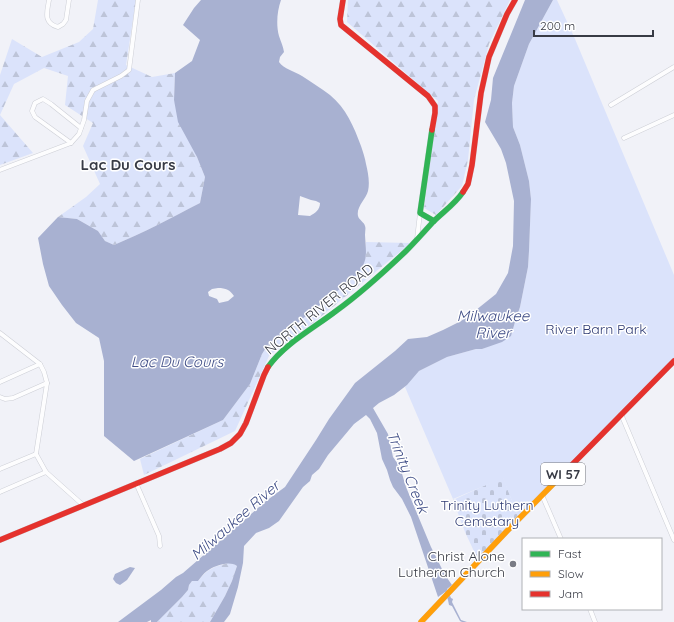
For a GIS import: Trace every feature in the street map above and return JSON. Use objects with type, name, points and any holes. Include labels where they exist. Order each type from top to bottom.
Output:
[{"type":"street","points":[[49,0],[47,15],[48,21],[52,25],[58,27],[66,20],[69,0]]},
{"type":"street","points":[[0,170],[71,143],[79,134],[84,120],[87,101],[93,90],[121,76],[129,70],[138,0]]},
{"type":"street","points":[[343,0],[340,19],[341,25],[428,96],[435,106],[417,239]]},
{"type":"street","name":"NORTH RIVER ROAD","points":[[0,540],[220,449],[231,443],[240,434],[246,423],[264,375],[274,360],[288,346],[337,311],[393,263],[458,199],[468,184],[472,165],[480,93],[489,57],[507,14],[515,0]]},
{"type":"street","points":[[611,104],[674,67]]},
{"type":"street","points":[[71,143],[35,117],[32,111],[35,103],[43,99],[81,128]]},
{"type":"street","points":[[624,138],[674,115]]},
{"type":"street","points":[[420,213],[434,221]]},
{"type":"street","points":[[0,333],[40,364],[44,372],[47,383],[36,454],[46,472],[83,505]]},
{"type":"street","name":"WI 57","points":[[421,622],[674,360]]},
{"type":"street","points":[[0,382],[40,364]]},
{"type":"street","points":[[0,397],[4,400],[13,398],[47,383]]},
{"type":"street","points":[[621,414],[674,540]]},
{"type":"street","points":[[0,469],[36,454]]},
{"type":"street","points":[[0,492],[46,472]]},
{"type":"street","points":[[136,483],[159,536],[160,546]]},
{"type":"street","points":[[542,496],[562,538]]},
{"type":"street","points":[[590,610],[595,622]]},
{"type":"green space","points":[[98,0],[136,0],[126,65],[152,77],[175,73],[174,100],[205,177],[200,203],[114,245],[105,241],[98,231],[77,219],[58,217],[86,197],[100,184],[83,146],[93,123],[65,105],[68,76],[44,68],[14,84],[0,115],[0,75],[12,39],[42,57],[79,42],[93,29]]},
{"type":"green space","points":[[348,0],[510,0],[489,44],[474,100],[468,160],[462,186],[436,215],[424,208],[438,101],[347,22]]},
{"type":"green space","name":"River Barn Park","points":[[553,0],[557,0],[575,39],[674,275],[674,361],[519,519],[503,478],[453,499],[405,387],[419,371],[447,357],[476,349],[482,349],[511,336],[520,307],[528,267],[531,199],[529,181],[520,145],[513,127],[512,103],[514,86],[529,44]]},
{"type":"green space","points":[[0,115],[33,153],[0,165]]},
{"type":"green space","points":[[366,242],[412,242],[318,319],[269,356],[235,431],[144,475],[140,459],[223,420],[250,384],[262,354],[269,343],[296,324],[355,277],[366,256]]},
{"type":"green space","name":"Trinity Luthern Cemetary","points":[[503,477],[519,519],[479,562],[465,532],[453,500]]},
{"type":"green space","points":[[229,563],[237,566],[225,596],[210,622],[157,622],[188,590],[192,581],[198,581],[212,569]]},
{"type":"water","name":"Lac Du Cours","points":[[201,0],[281,0],[277,27],[284,52],[280,57],[279,62],[320,87],[336,100],[349,118],[365,157],[369,185],[367,194],[358,209],[358,216],[364,223],[365,227],[366,257],[363,266],[355,277],[296,324],[269,343],[262,354],[250,384],[223,420],[134,461],[104,436],[104,361],[99,338],[76,323],[49,286],[38,238],[58,217],[77,219],[98,231],[105,241],[114,245],[200,203],[205,177],[197,157],[178,122],[174,100],[175,73],[192,61],[200,40],[183,25]],"holes":[[[300,196],[320,203],[317,211],[310,216],[298,215]],[[218,288],[228,290],[234,296],[228,301],[219,303],[217,299],[209,296],[208,292],[212,289]]]},
{"type":"water","name":"Milwaukee River","points":[[525,0],[553,0],[529,44],[514,86],[512,103],[513,127],[520,145],[529,181],[531,199],[528,267],[520,307],[511,336],[502,342],[482,349],[476,349],[447,357],[419,371],[407,385],[373,408],[388,434],[393,457],[400,467],[406,487],[431,547],[445,575],[452,585],[447,589],[451,598],[453,599],[452,602],[461,620],[467,622],[460,621],[452,606],[449,605],[445,592],[438,597],[411,517],[402,499],[393,487],[382,459],[377,433],[370,419],[366,415],[354,424],[328,455],[279,521],[269,528],[256,533],[244,546],[243,563],[238,587],[230,614],[224,622],[210,622],[232,581],[237,566],[234,564],[222,564],[214,567],[206,572],[198,581],[192,581],[188,590],[157,622],[151,622],[151,620],[147,622],[118,622],[183,573],[266,501],[285,487],[329,419],[355,383],[408,339],[427,337],[461,321],[496,294],[508,273],[513,246],[514,201],[506,163],[501,149],[485,122],[491,100],[493,78]]},
{"type":"water","points":[[130,567],[135,568],[127,580],[120,585],[116,583],[113,579],[115,574]]},
{"type":"traffic: fast","points":[[432,130],[420,213],[434,221]]},
{"type":"traffic: fast","points":[[268,367],[282,351],[345,304],[381,274],[406,251],[463,192]]},
{"type":"traffic: slow","points":[[421,622],[559,478]]},
{"type":"traffic: jam","points":[[343,0],[340,19],[341,25],[428,96],[435,106],[432,130]]},
{"type":"traffic: jam","points":[[463,192],[468,184],[472,165],[481,93],[489,57],[507,14],[515,0]]},
{"type":"traffic: jam","points":[[559,478],[674,361]]},
{"type":"traffic: jam","points":[[0,540],[220,449],[231,443],[240,434],[246,423],[268,367]]},
{"type":"place","name":"Christ Alone Lutheran Church","points":[[513,564]]},
{"type":"district","name":"Lac Du Cours","points":[[128,164]]},
{"type":"water label","name":"Trinity Creek","points":[[408,472]]}]
